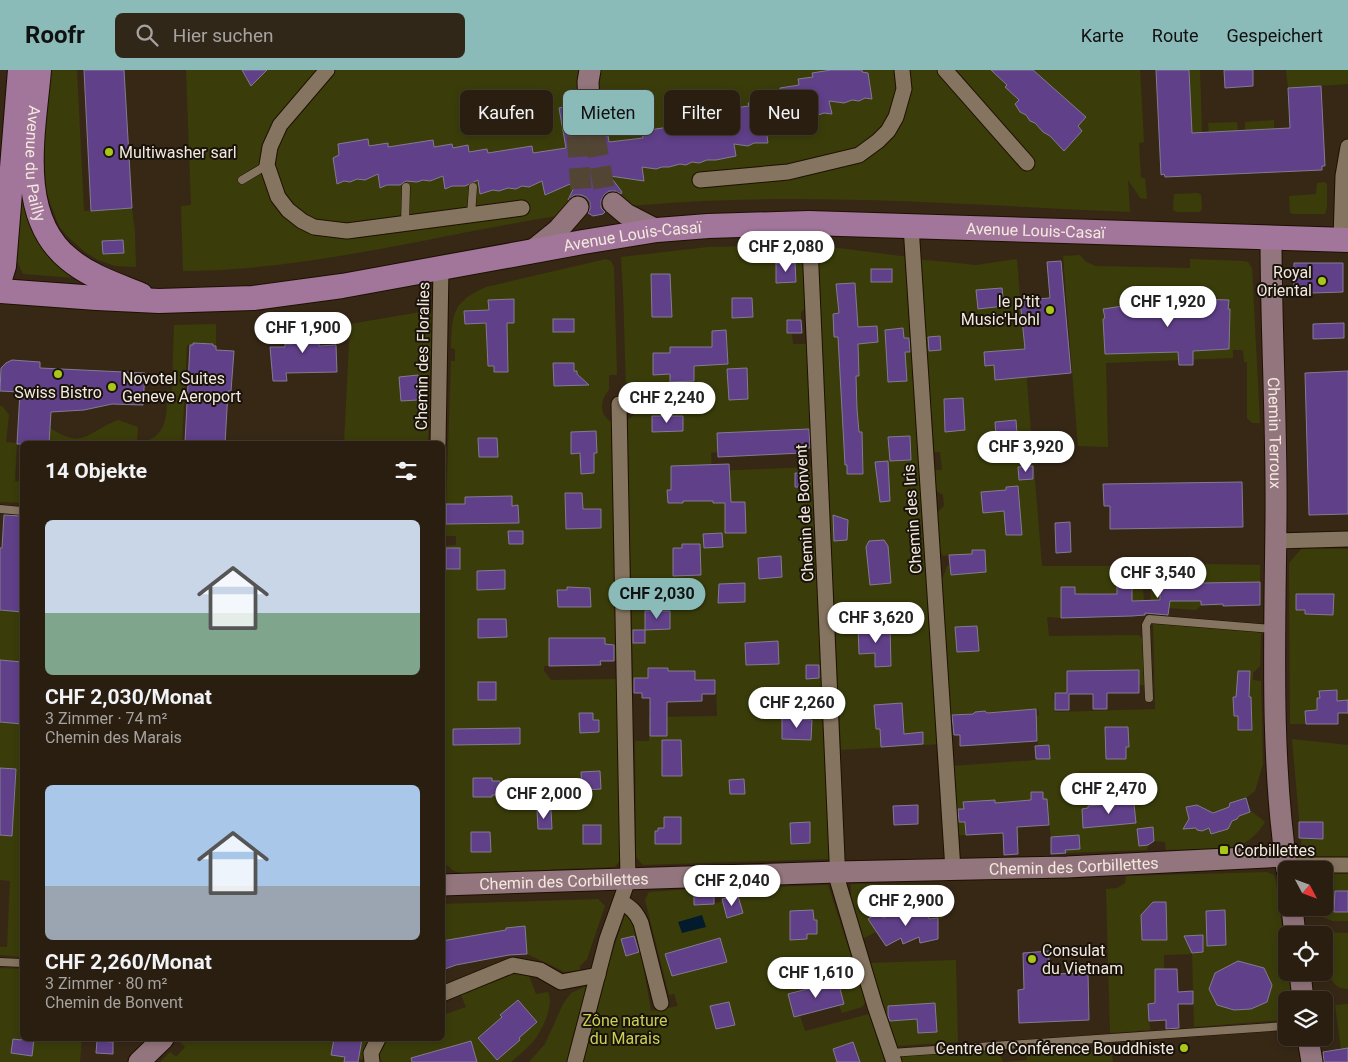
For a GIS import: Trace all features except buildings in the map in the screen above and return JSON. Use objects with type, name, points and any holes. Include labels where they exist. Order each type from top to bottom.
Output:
[{"type":"main road","name":"Avenue du Pailly","points":[[0,279],[4,266],[20,70]]},
{"type":"main road","name":"Avenue du Pailly","points":[[39,70],[32,179],[38,212],[44,227],[59,250]]},
{"type":"main road","name":"Avenue Louis-Casaï","points":[[0,291],[159,301],[246,298],[300,292],[441,268],[532,250],[657,230],[708,226],[809,224],[911,226],[1344,240]]},
{"type":"main road","name":"Avenue Louis-Casaï","points":[[59,250],[82,269],[95,276],[159,301]]},
{"type":"street","points":[[327,70],[280,125],[270,147],[267,164],[272,184],[278,197],[288,210],[302,221],[314,227],[348,231],[522,208]]},
{"type":"street","points":[[578,70],[582,104],[590,70]]},
{"type":"street","points":[[700,180],[788,172],[859,155],[883,136],[896,117],[904,89],[902,70]]},
{"type":"street","points":[[945,70],[1027,163]]},
{"type":"street","points":[[1344,240],[1343,176],[1348,147]]},
{"type":"street","points":[[613,203],[626,214],[657,230]]},
{"type":"street","points":[[532,250],[558,230],[578,206]]},
{"type":"street","name":"Chemin de Bonvent","points":[[809,224],[838,872],[843,901],[892,1058]]},
{"type":"street","name":"Chemin des Iris","points":[[911,226],[953,870]]},
{"type":"street","name":"Chemin Terroux","points":[[1271,238],[1277,732],[1280,796],[1287,861]]},
{"type":"street","name":"Chemin des Floralies","points":[[438,441],[441,268]]},
{"type":"street","points":[[575,1062],[607,939],[628,880],[620,404]]},
{"type":"street","points":[[1276,541],[1348,539]]},
{"type":"street","name":"Chemin des Corbillettes","points":[[445,885],[1115,865],[1278,864]]},
{"type":"street","name":"Chemin des Corbillettes","points":[[1333,865],[1348,865]]},
{"type":"street","points":[[621,902],[630,906],[641,922],[661,1003]]},
{"type":"street","points":[[445,993],[513,966],[540,970],[561,982],[598,975]]},
{"type":"street","points":[[139,1062],[162,1041]]},
{"type":"street","points":[[372,1062],[371,1053],[377,1041]]},
{"type":"street","points":[[1309,1046],[1312,1062]]},
{"type":"lane","points":[[242,180],[267,164]]},
{"type":"lane","points":[[405,224],[406,187]]},
{"type":"lane","points":[[471,215],[473,187]]},
{"type":"lane","points":[[0,510],[20,511]]},
{"type":"lane","points":[[1148,698],[1146,625],[1148,619],[1275,629]]},
{"type":"lane","points":[[0,962],[20,963]]},
{"type":"lane","points":[[892,1058],[1278,1027]]},
{"type":"green space","points":[[51,70],[77,70],[84,211],[132,208],[136,267],[115,266],[98,260],[85,252],[59,226],[46,192],[44,145]]},
{"type":"green space","points":[[186,70],[1140,70],[1144,142],[1139,143],[1141,178],[1145,178],[1147,199],[1140,198],[1128,180],[1130,212],[825,199],[703,201],[642,205],[584,212],[298,262],[241,268],[183,271],[181,206],[191,205]]},
{"type":"green space","points":[[1189,70],[1200,70],[1202,133],[1192,133]]},
{"type":"green space","points":[[1286,70],[1348,70],[1348,84],[1288,88]]},
{"type":"green space","points":[[1274,120],[1274,129],[1245,130],[1245,122]]},
{"type":"green space","points":[[1237,122],[1238,131],[1209,132],[1208,123]]},
{"type":"green space","points":[[1325,182],[1327,184],[1327,207],[1325,214],[1290,213],[1289,196],[1316,194],[1317,183]]},
{"type":"green space","points":[[25,192],[76,278],[23,274],[17,261],[22,193]]},
{"type":"green space","points":[[1198,193],[1201,195],[1202,208],[1200,212],[1177,212],[1173,210],[1174,194]]},
{"type":"green space","points":[[792,245],[804,254],[806,307],[801,312],[801,320],[787,320],[787,333],[792,334],[793,344],[807,344],[810,429],[717,433],[718,452],[711,453],[712,471],[812,467],[827,764],[829,859],[643,865],[636,857],[635,741],[649,741],[649,717],[717,716],[716,680],[668,677],[668,668],[648,668],[648,678],[633,678],[627,420],[637,412],[640,400],[633,392],[626,388],[621,257],[708,247]]},
{"type":"green space","points":[[831,247],[909,257],[941,744],[841,750],[817,262],[821,252]]},
{"type":"green space","points":[[1080,255],[1086,262],[1096,266],[1190,268],[1190,259],[1248,262],[1252,268],[1260,423],[1252,423],[1247,418],[1247,362],[1244,362],[1243,350],[1233,350],[1233,358],[1106,363],[1108,447],[1078,446],[1063,256]]},
{"type":"green space","points":[[606,259],[611,261],[614,267],[617,375],[609,375],[609,390],[603,399],[602,408],[605,416],[613,423],[617,661],[607,661],[607,645],[549,666],[544,666],[544,671],[551,680],[618,679],[621,859],[615,867],[463,873],[454,871],[445,864],[445,546],[456,545],[456,536],[445,536],[451,361],[455,361],[455,349],[451,348],[452,326],[456,310],[460,304],[466,298],[486,287]]},
{"type":"green space","points":[[917,259],[976,265],[1017,259],[1042,566],[1141,566],[1144,601],[1132,601],[1132,593],[1061,594],[1061,618],[1047,617],[1049,636],[1139,635],[1144,642],[1144,685],[1139,685],[1138,670],[1068,671],[1067,694],[1053,694],[1055,712],[1155,709],[1153,622],[1261,631],[1260,666],[1253,673],[1253,680],[1261,681],[1263,764],[1255,791],[1246,798],[1250,810],[1265,822],[1246,842],[1226,848],[1166,850],[1165,842],[1154,841],[1148,845],[1147,850],[1065,853],[1064,838],[1051,839],[1047,799],[1016,801],[1019,839],[1017,839],[1005,807],[964,809],[966,835],[955,835],[951,766],[1036,760],[1035,746],[1038,745],[1036,716],[1039,715],[1038,709],[949,715],[941,583],[947,566],[950,565],[949,555],[943,556],[939,551],[935,515],[944,506],[943,495],[932,488],[932,470],[942,470],[940,452],[934,452],[932,420],[927,415]]},
{"type":"green space","points":[[432,310],[428,441],[344,441],[350,324]]},
{"type":"green space","points":[[216,324],[216,346],[194,343],[193,345],[187,345],[182,441],[147,441],[155,437],[160,431],[166,417],[167,391],[172,390],[174,325]]},
{"type":"green space","points":[[0,406],[2,406],[9,415],[6,442],[17,443],[15,481],[20,482],[20,503],[0,502]]},
{"type":"green space","points":[[118,420],[138,427],[137,441],[49,441],[50,428],[70,438],[78,438],[92,434]]},
{"type":"green space","points":[[1302,548],[1348,549],[1348,713],[1338,713],[1338,724],[1290,724],[1289,563]]},
{"type":"green space","points":[[1260,565],[1260,605],[1202,605],[1196,610],[1169,608],[1168,615],[1155,614],[1152,610],[1148,566]]},
{"type":"green space","points":[[0,610],[20,612],[20,662],[0,660]]},
{"type":"green space","points":[[0,722],[20,724],[20,957],[0,955],[0,947],[7,947],[10,881],[0,880],[0,835],[12,835],[16,770],[0,768]]},
{"type":"green space","points":[[1292,739],[1348,745],[1348,857],[1306,857],[1302,852]]},
{"type":"green space","points":[[1333,868],[1348,869],[1348,921],[1333,921],[1322,917],[1333,916]]},
{"type":"green space","points":[[1267,872],[1274,875],[1278,896],[1278,916],[1281,916],[1282,926],[1278,926],[1278,981],[1290,981],[1292,991],[1278,991],[1278,1020],[1194,1027],[1192,954],[1164,955],[1164,969],[1162,969],[1178,1002],[1148,1004],[1150,1030],[1110,1033],[1106,889],[1117,888],[1125,883],[1126,876]]},
{"type":"green space","points":[[851,884],[938,884],[944,918],[938,920],[937,918],[907,918],[903,909],[885,920],[880,912],[868,919],[876,932],[862,939],[851,903]]},
{"type":"green space","name":"Zône nature du Marais","points":[[828,885],[866,1002],[862,1007],[842,1013],[839,1005],[806,995],[811,1013],[800,1016],[805,1031],[869,1014],[885,1062],[582,1062],[609,962],[625,915],[632,917],[636,924],[651,1011],[678,1006],[674,994],[669,995],[645,900],[649,892],[694,889],[695,905],[714,904],[740,895],[738,888]]},
{"type":"green space","points":[[598,899],[605,906],[587,959],[580,966],[580,970],[565,972],[527,954],[506,956],[504,937],[445,947],[445,904]]},
{"type":"green space","points":[[1333,932],[1348,933],[1348,989],[1340,988],[1334,983]]},
{"type":"green space","points":[[956,960],[958,1042],[897,1046],[870,963]]},
{"type":"green space","points":[[0,968],[20,969],[20,1041],[82,1041],[80,1062],[0,1062]]},
{"type":"green space","points":[[528,973],[536,994],[548,992],[550,998],[546,1019],[536,1038],[511,1062],[380,1062],[379,1050],[384,1041],[445,1041],[445,1014],[466,1007],[460,993],[505,975]]},
{"type":"green space","points":[[587,986],[588,995],[570,1062],[529,1062],[545,1044],[563,1004],[571,993]]},
{"type":"green space","points":[[1348,1004],[1348,1062],[1341,1049],[1335,1005]]},
{"type":"green space","points":[[369,1041],[365,1060],[346,1057],[344,1062],[160,1062],[170,1052],[176,1057],[185,1047],[180,1042]]},
{"type":"green space","points":[[1077,1045],[1077,1052],[1091,1051],[1096,1056],[1112,1054],[1113,1062],[1004,1062],[1027,1060],[1026,1047]]},
{"type":"green space","points":[[997,1049],[1003,1062],[900,1062],[897,1055]]},
{"type":"water","points":[[702,915],[706,927],[682,933],[678,922]]},
{"type":"tunnel","points":[[577,135],[581,190],[578,207]]},
{"type":"tunnel","points":[[595,135],[604,188],[613,203]]},
{"type":"place","name":"Multiwasher sarl","points":[[109,152]]},
{"type":"place","name":"Royal Oriental","points":[[1322,281]]},
{"type":"place","name":"le p'tit Music'Hohl","points":[[1050,310]]},
{"type":"place","name":"Swiss Bistro","points":[[58,374]]},
{"type":"place","name":"Novotel Suites Geneve Aeroport","points":[[112,387]]},
{"type":"place","name":"Corbillettes","points":[[1224,850]]},
{"type":"place","name":"Consulat du Vietnam","points":[[1032,959]]},
{"type":"place","name":"Centre de Conférence Bouddhiste","points":[[1184,1048]]}]
